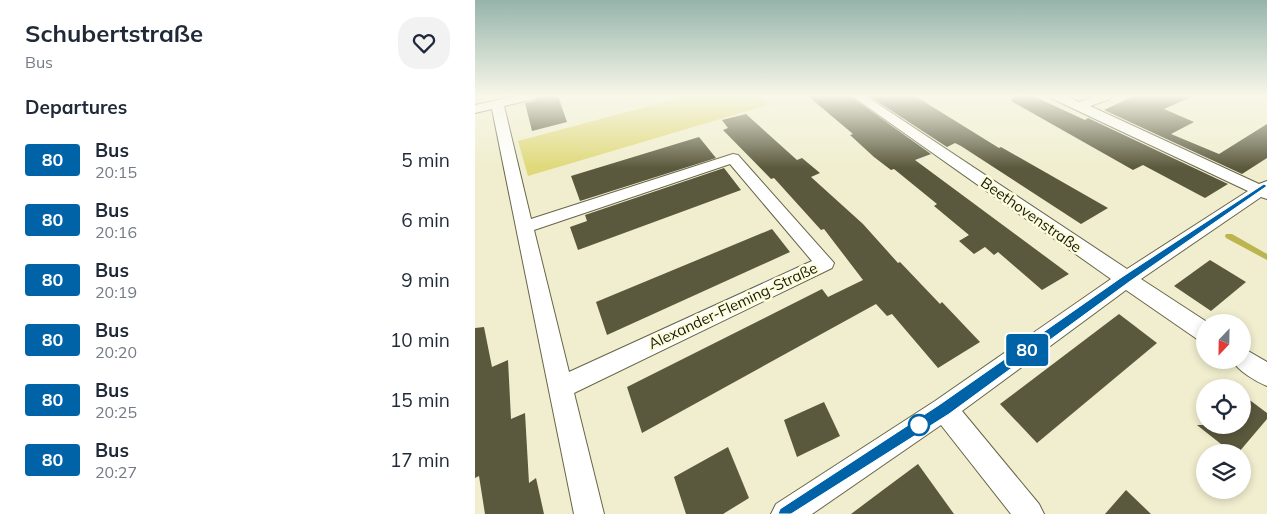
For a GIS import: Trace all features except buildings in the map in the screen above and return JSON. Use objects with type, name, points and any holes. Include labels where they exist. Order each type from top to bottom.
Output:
[{"type":"street","points":[[501,120],[589,514]]},
{"type":"street","name":"Beethovenstraße","points":[[893,120],[1196,327]]},
{"type":"street","points":[[1110,120],[1265,191]]},
{"type":"street","name":"Alexander-Fleming-Straße","points":[[525,227],[733,158],[825,263],[562,387]]},
{"type":"street","points":[[786,514],[944,409],[1125,280],[1265,191]]},
{"type":"street","points":[[1251,364],[1267,375]]},
{"type":"street","points":[[944,409],[1029,514]]},
{"type":"shaded area","points":[[597,120],[717,120],[528,176],[518,141]]},
{"type":"waterway","points":[[1229,236],[1267,257]]},
{"type":"bus line","name":"80","points":[[786,514],[944,409],[1125,280],[1267,186]]}]
